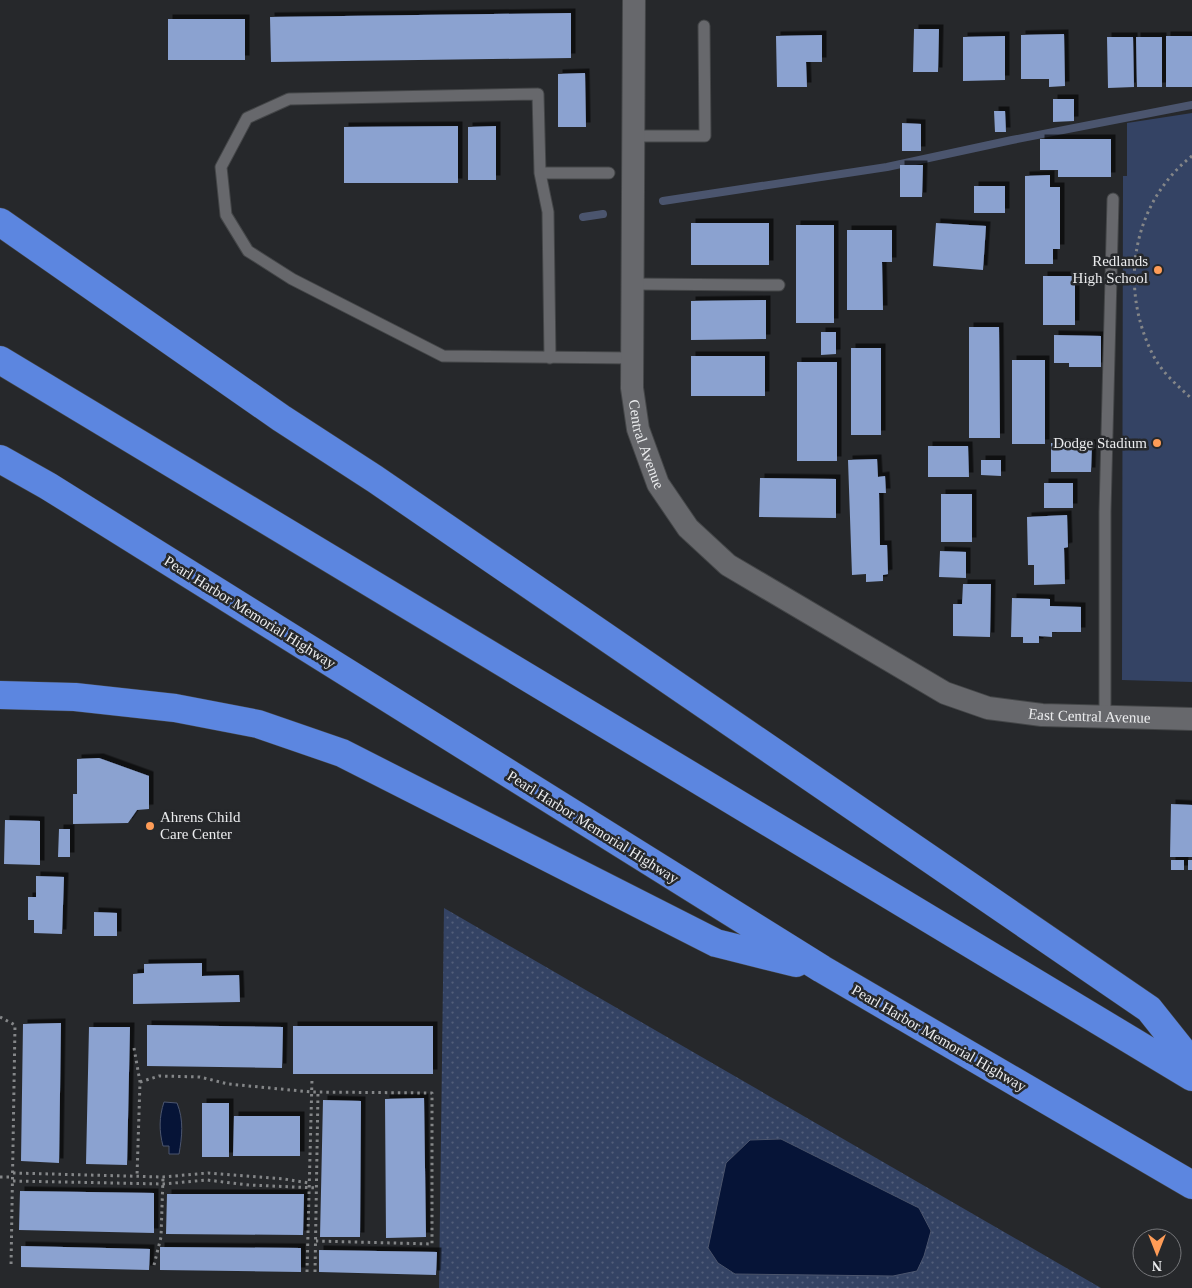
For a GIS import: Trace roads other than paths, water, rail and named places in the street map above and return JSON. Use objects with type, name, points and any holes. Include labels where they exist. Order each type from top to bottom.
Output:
[{"type":"highway","points":[[0,222],[281,418],[375,480],[1149,1008],[1192,1064]]},
{"type":"highway","points":[[0,360],[1192,1077]]},
{"type":"highway","name":"Pearl Harbor Memorial Highway","points":[[0,459],[48,486],[822,969],[1192,1185]]},
{"type":"highway","points":[[0,695],[75,697],[175,708],[258,724],[342,753],[716,943],[822,969]]},
{"type":"street","name":"Central Avenue","points":[[634,0],[632,388],[638,429],[658,484],[688,528],[728,565],[945,693],[988,708]]},
{"type":"street","name":"East Central Avenue","points":[[988,708],[1042,715],[1192,719]]},
{"type":"lane","points":[[632,136],[705,136],[704,26]]},
{"type":"lane","points":[[550,358],[548,212],[540,173],[538,94],[289,99],[247,118],[221,167],[226,215],[248,251],[292,278],[443,356],[550,358],[632,358]]},
{"type":"lane","points":[[540,173],[608,173]]},
{"type":"lane","points":[[1105,718],[1105,512],[1113,199]]},
{"type":"lane","points":[[632,284],[779,285]]},
{"type":"waterway","points":[[663,201],[887,167],[1012,140],[1192,105]]},
{"type":"waterway","points":[[583,217],[603,214]]},
{"type":"place","name":"Redlands High School","points":[[1158,270]]},
{"type":"place","name":"Dodge Stadium","points":[[1157,443]]},
{"type":"place","name":"Ahrens Child Care Center","points":[[150,826]]}]
